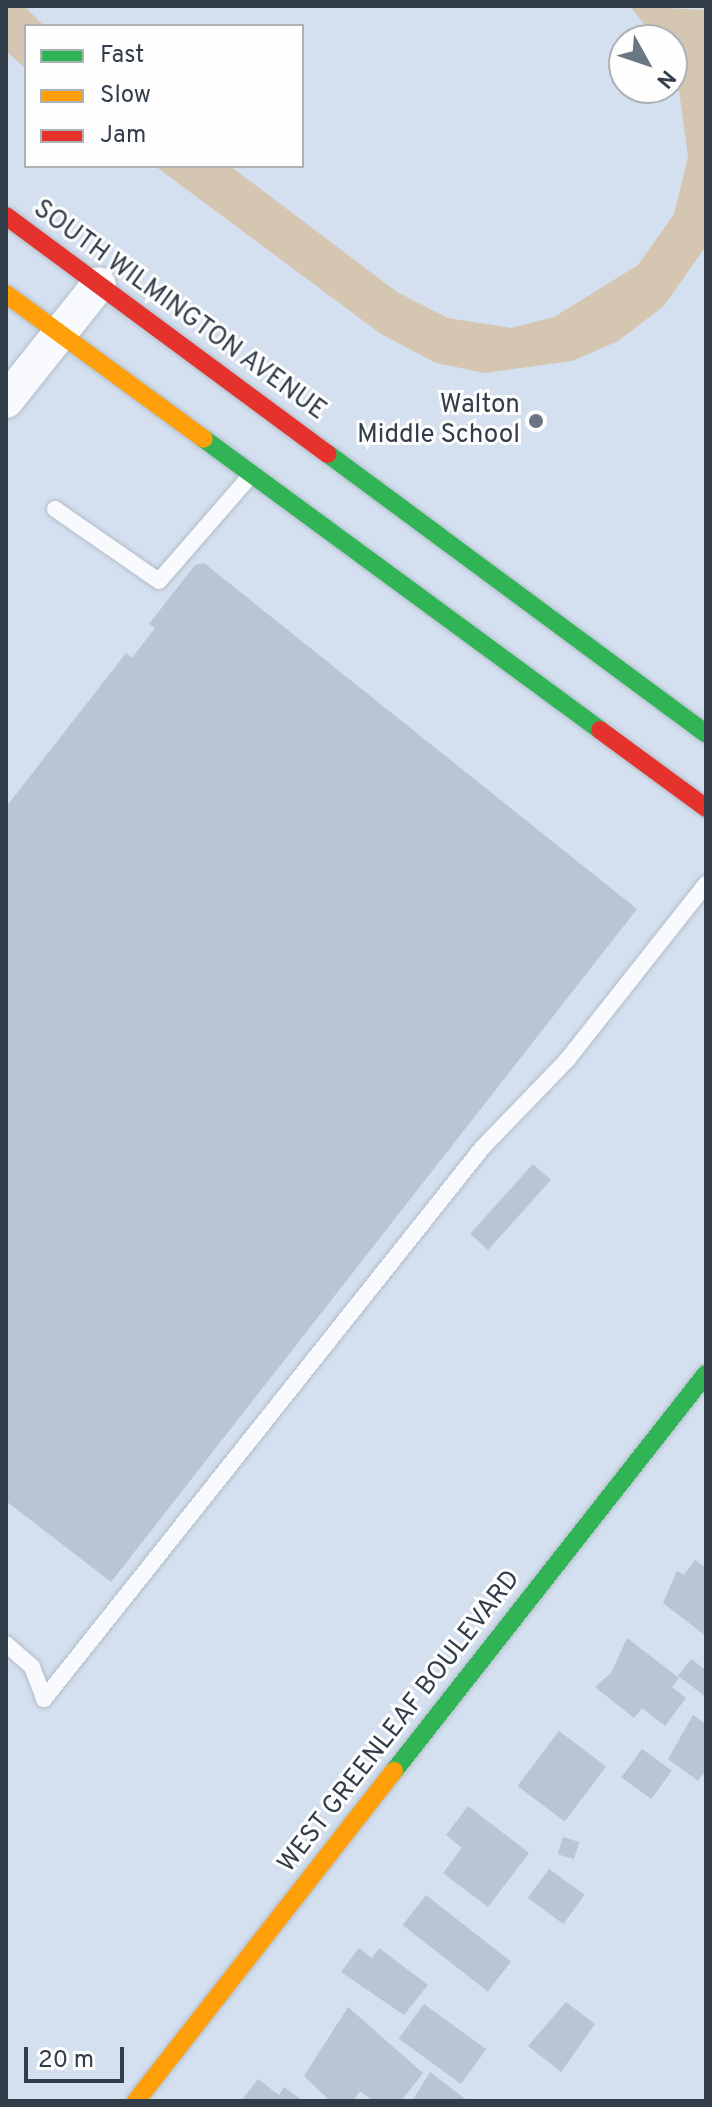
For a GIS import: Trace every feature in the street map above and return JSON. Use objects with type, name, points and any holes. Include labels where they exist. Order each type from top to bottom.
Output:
[{"type":"main road","name":"SOUTH WILMINGTON AVENUE","points":[[6,216],[706,734]]},
{"type":"main road","points":[[6,294],[706,808]]},
{"type":"main road","name":"WEST GREENLEAF BOULEVARD","points":[[136,2101],[706,1374]]},
{"type":"street","points":[[6,401],[99,284]]},
{"type":"lane","points":[[55,509],[159,581],[252,474]]},
{"type":"lane","points":[[6,1644],[32,1667],[44,1699],[483,1147],[567,1060],[706,884]]},
{"type":"shaded area","points":[[6,6],[24,6],[42,24],[24,24],[24,67],[6,51]]},
{"type":"shaded area","points":[[630,6],[706,10],[706,246],[664,306],[618,341],[572,361],[485,373],[436,363],[381,334],[158,168],[233,168],[397,292],[448,318],[511,328],[554,317],[638,265],[674,214],[688,157],[681,104],[688,104],[688,24],[644,24]]},
{"type":"building","points":[[204,563],[637,909],[111,1582],[6,1501],[6,807],[126,653],[132,658],[155,628],[149,624],[195,565]]},
{"type":"building","points":[[533,1164],[551,1180],[488,1250],[470,1234]]},
{"type":"building","points":[[695,1560],[706,1568],[706,1636],[663,1603],[677,1571],[684,1575]]},
{"type":"building","points":[[627,1638],[679,1678],[672,1687],[686,1698],[665,1726],[642,1708],[634,1718],[595,1687],[611,1673]]},
{"type":"building","points":[[691,1659],[706,1670],[706,1697],[678,1676]]},
{"type":"building","points":[[693,1715],[706,1724],[706,1770],[698,1781],[668,1759]]},
{"type":"building","points":[[559,1731],[606,1767],[565,1822],[517,1786]]},
{"type":"building","points":[[642,1749],[672,1771],[651,1799],[621,1777]]},
{"type":"building","points":[[468,1806],[529,1853],[488,1907],[443,1873],[462,1848],[446,1835]]},
{"type":"building","points":[[563,1837],[579,1842],[574,1859],[558,1854]]},
{"type":"building","points":[[549,1869],[585,1895],[563,1924],[528,1898]]},
{"type":"building","points":[[426,1895],[511,1961],[488,1991],[403,1925]]},
{"type":"building","points":[[359,1948],[372,1958],[379,1948],[428,1985],[404,2015],[341,1972]]},
{"type":"building","points":[[566,2002],[595,2024],[561,2072],[528,2046]]},
{"type":"building","points":[[424,2004],[486,2049],[461,2084],[399,2039]]},
{"type":"building","points":[[348,2007],[423,2073],[401,2101],[373,2101],[360,2091],[353,2101],[330,2101],[304,2076]]},
{"type":"building","points":[[430,2072],[468,2101],[412,2101]]},
{"type":"building","points":[[258,2079],[279,2095],[284,2087],[303,2101],[241,2101]]},
{"type":"traffic: fast","points":[[204,439],[600,730]]},
{"type":"traffic: fast","points":[[328,454],[706,734]]},
{"type":"traffic: fast","points":[[394,1771],[706,1374]]},
{"type":"traffic: slow","points":[[6,294],[204,439]]},
{"type":"traffic: slow","points":[[136,2101],[394,1771]]},
{"type":"traffic: jam","points":[[6,216],[328,454]]},
{"type":"traffic: jam","points":[[600,730],[706,808]]},
{"type":"place","name":"Walton Middle School","points":[[536,421]]}]
